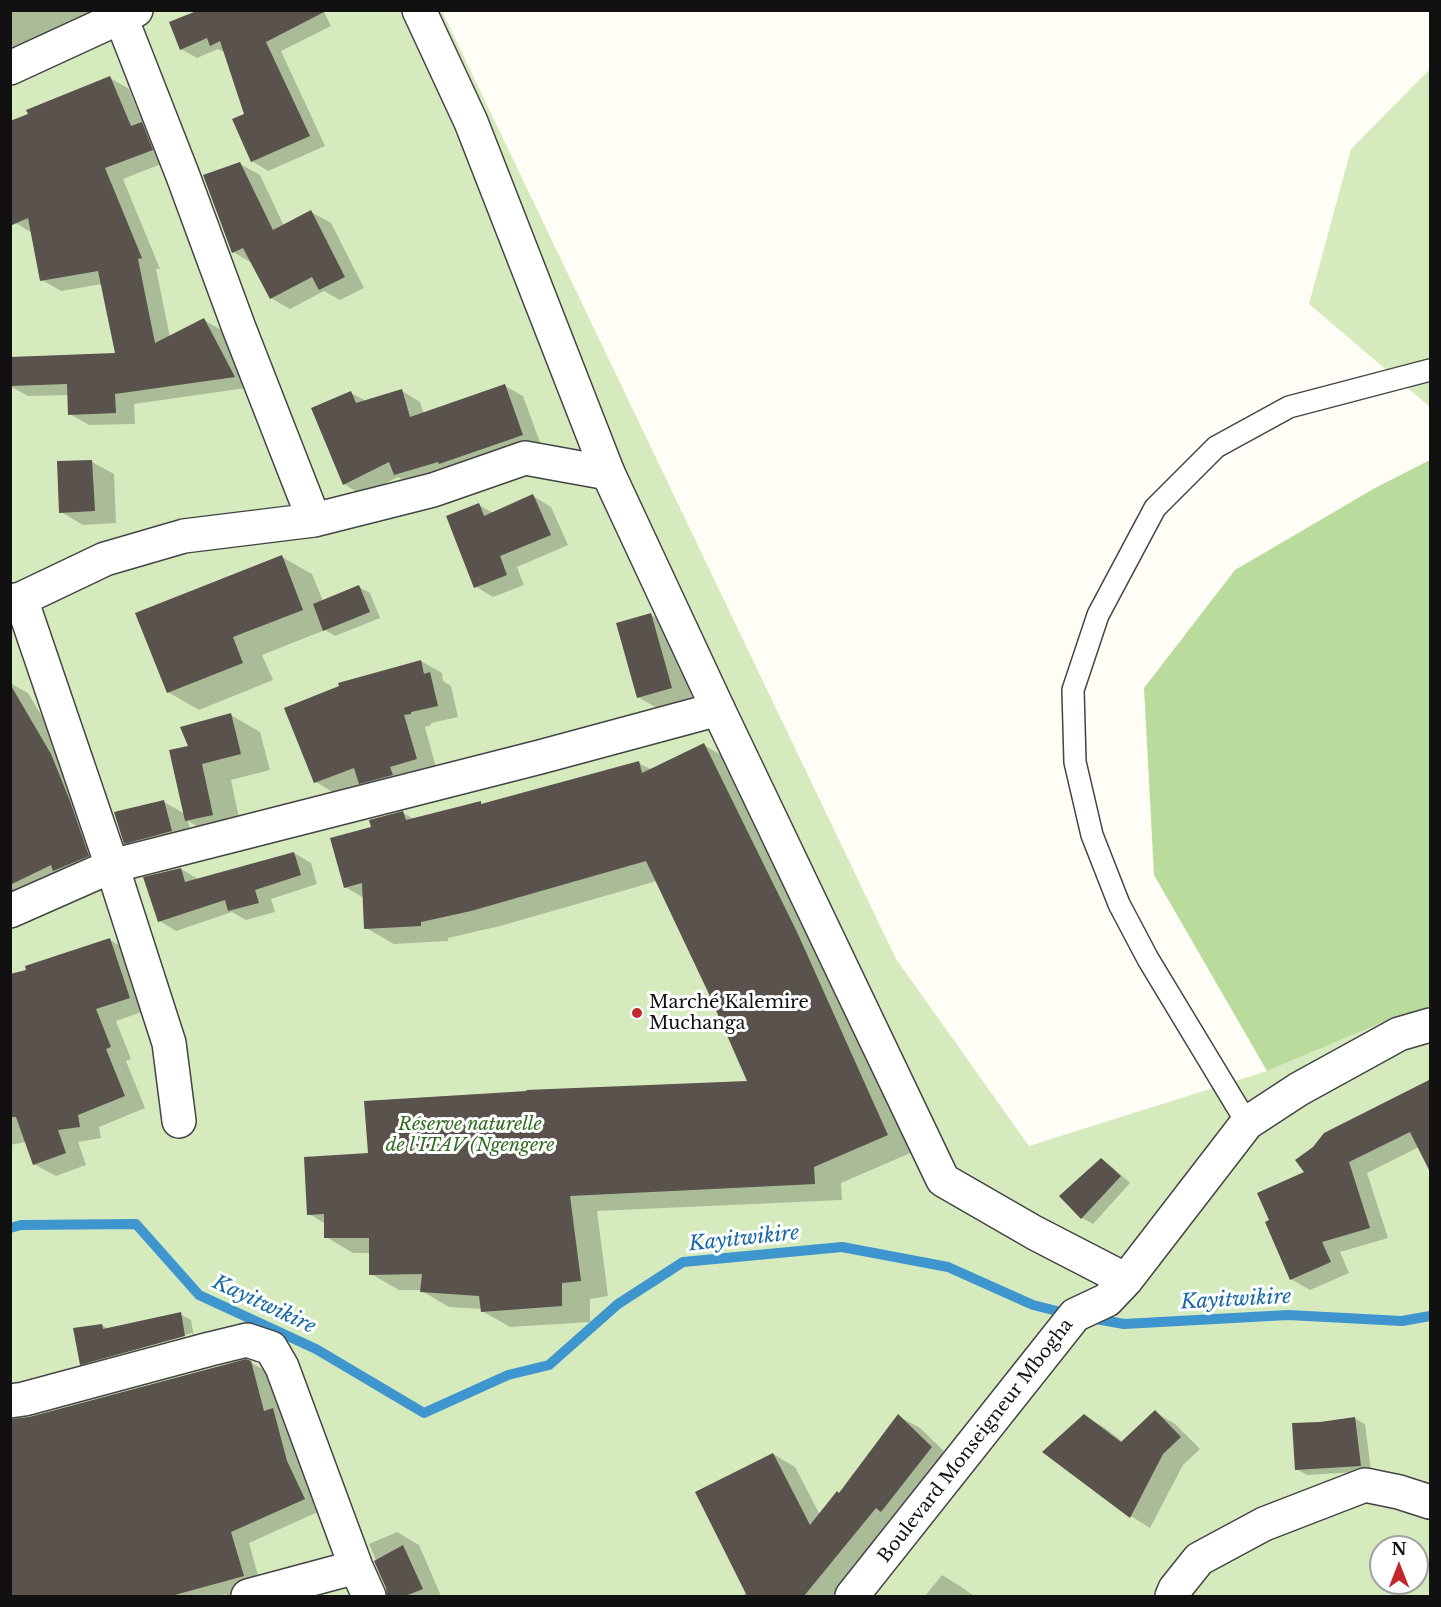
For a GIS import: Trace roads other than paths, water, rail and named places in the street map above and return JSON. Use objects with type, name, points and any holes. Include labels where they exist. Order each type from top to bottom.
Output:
[{"type":"street","points":[[419,10],[471,122],[608,473],[943,1180],[1035,1233],[1116,1290]]},
{"type":"street","points":[[10,68],[125,13],[239,328],[314,520]]},
{"type":"street","points":[[179,1121],[169,1043],[112,866],[16,600],[105,559],[184,536],[314,520],[433,490],[525,458],[608,473]]},
{"type":"street","points":[[10,911],[112,866],[540,758],[718,709]]},
{"type":"street","name":"Boulevard Monseigneur Mbogha","points":[[852,1596],[1075,1315],[1116,1290],[1247,1123],[1299,1089],[1399,1034],[1431,1025]]},
{"type":"street","points":[[10,1401],[247,1340],[271,1348],[282,1367],[356,1567],[369,1596]]},
{"type":"street","points":[[1172,1596],[1199,1559],[1264,1524],[1365,1485],[1431,1502]]},
{"type":"street","points":[[248,1596],[356,1567]]},
{"type":"lane","points":[[1247,1123],[1149,959],[1119,904],[1092,835],[1075,762],[1073,690],[1098,615],[1155,508],[1216,447],[1289,407],[1431,370]]},
{"type":"waterway","name":"Kayitwikire","points":[[10,1228],[21,1225],[136,1224],[199,1295],[316,1349],[424,1413],[508,1375],[549,1365],[618,1304],[683,1262],[842,1247],[948,1267],[1033,1305],[1069,1314]]},
{"type":"waterway","name":"Kayitwikire","points":[[1090,1318],[1124,1324],[1288,1315],[1402,1321],[1430,1316]]},
{"type":"place","name":"Marché Kalemire Muchanga","points":[[637,1013]]},
{"type":"park label","name":"Réserve naturelle de l'ITAV (Ngengere","points":[[470,1135]]}]
